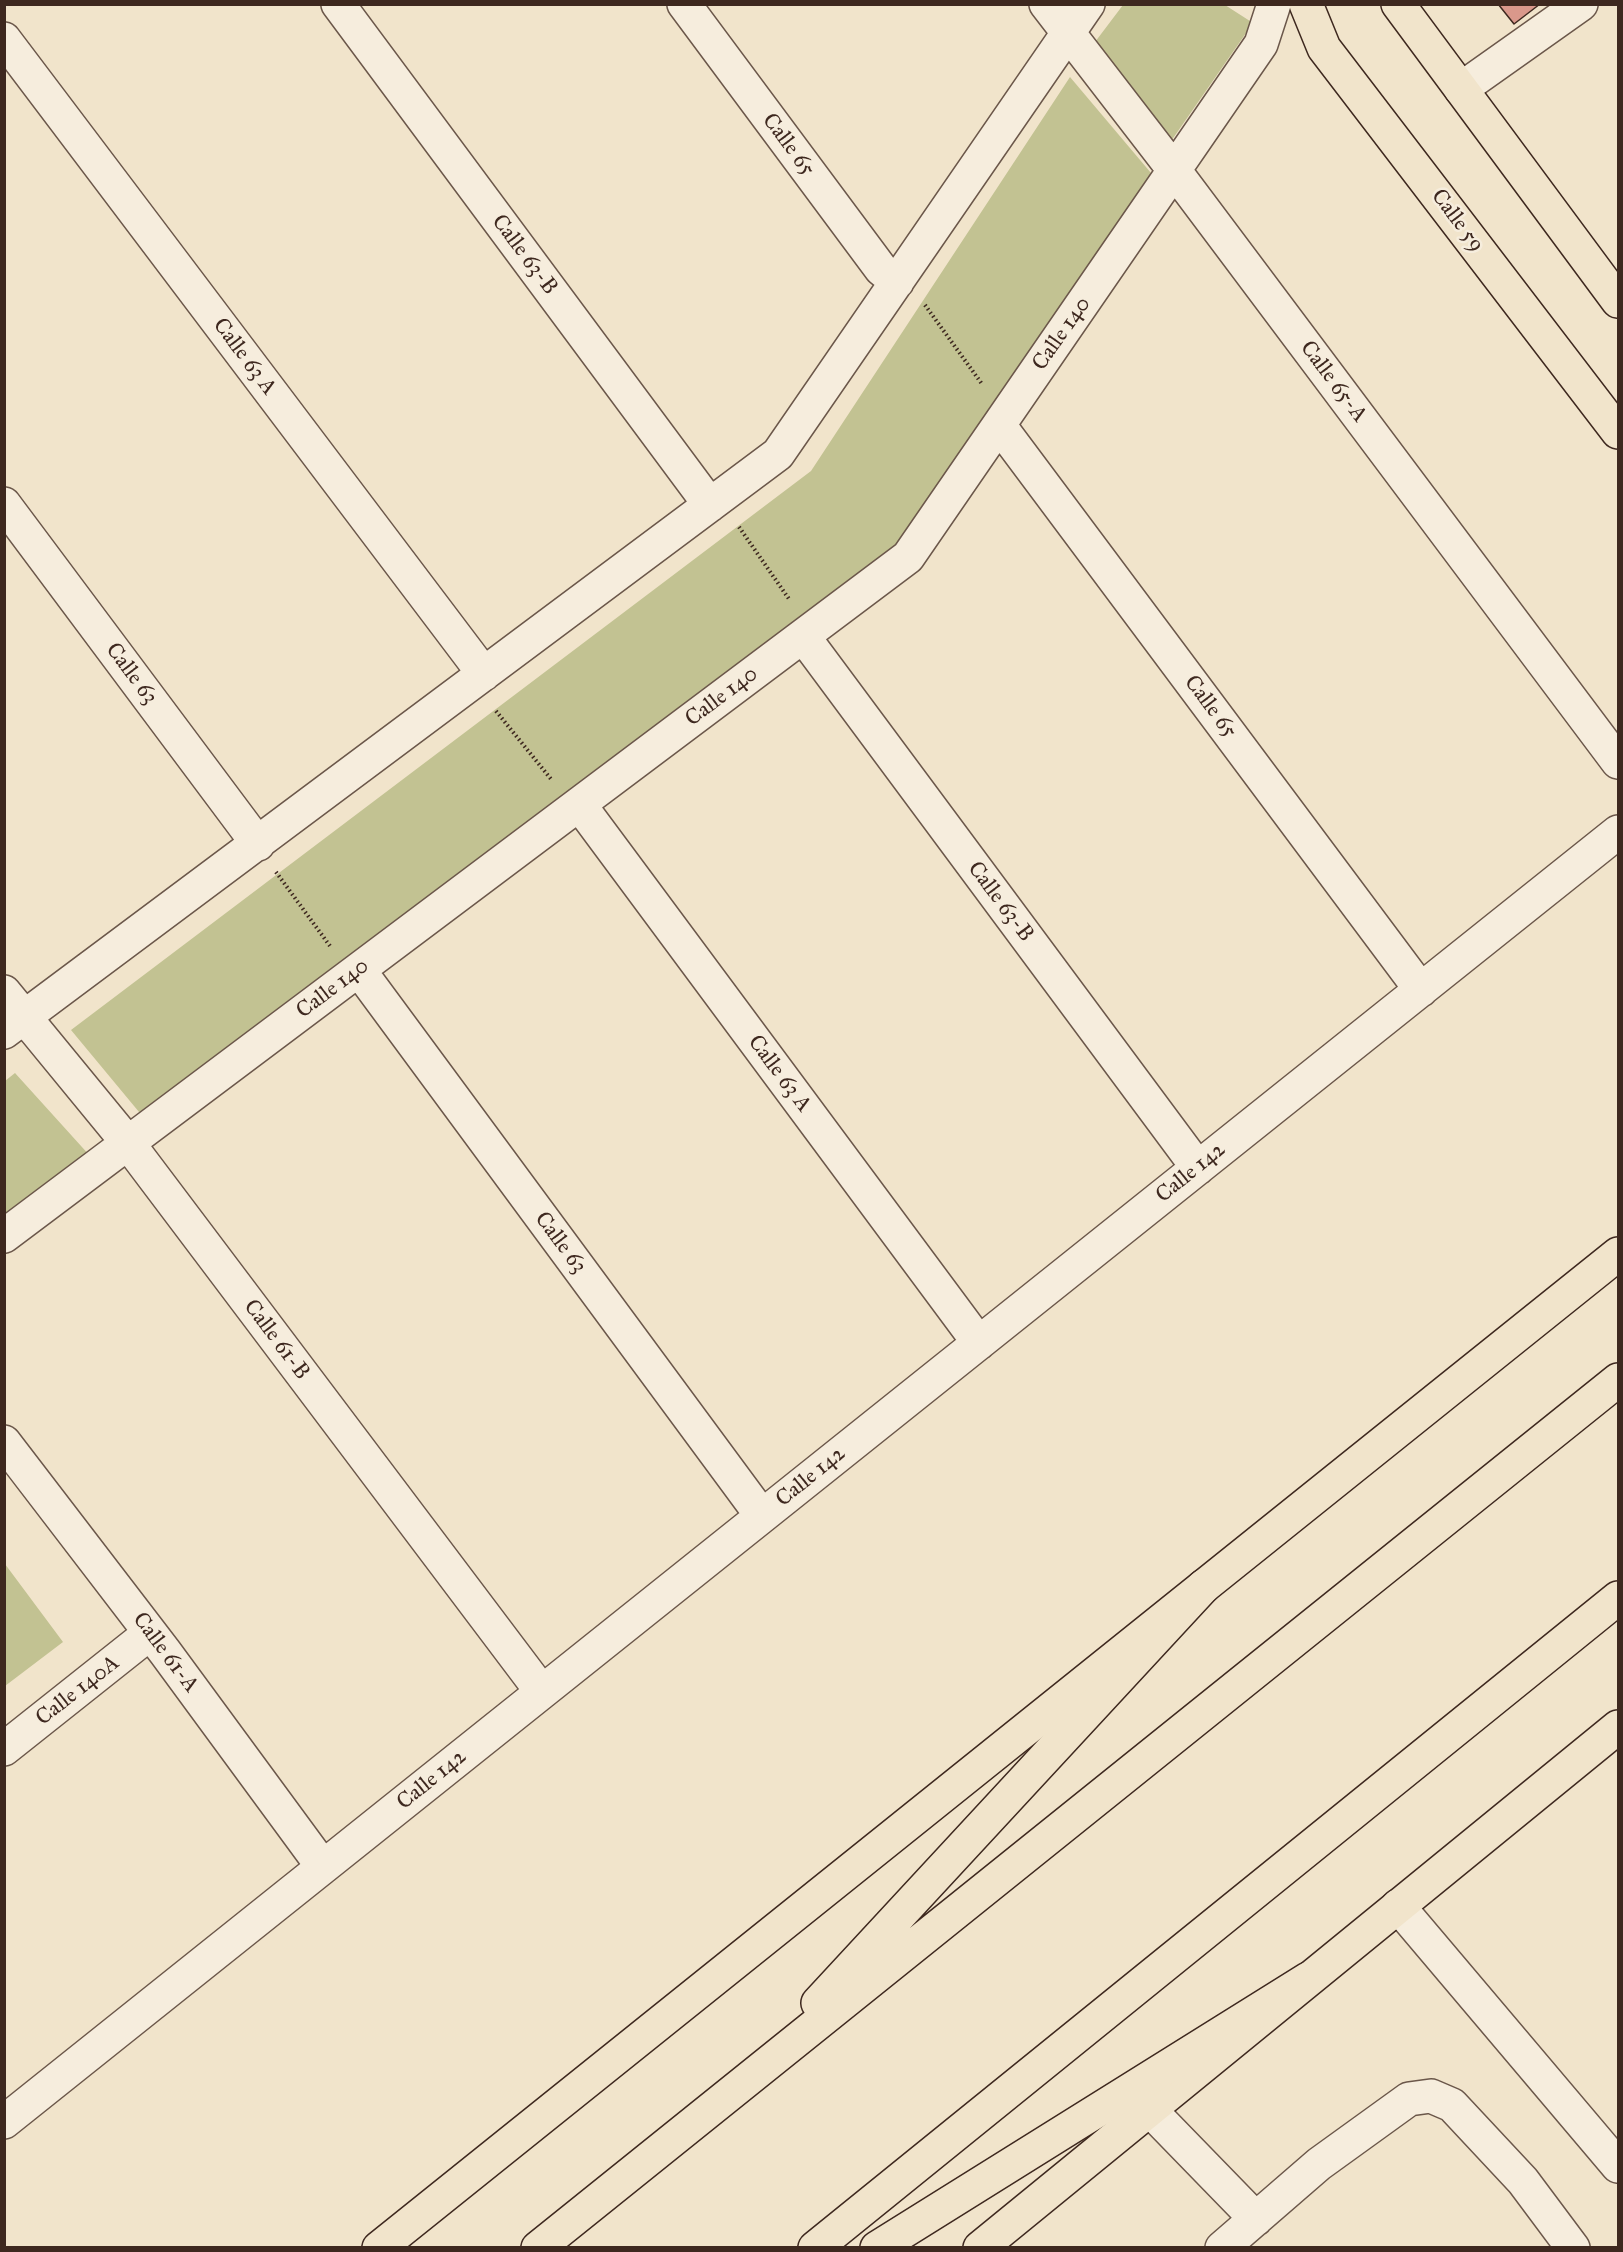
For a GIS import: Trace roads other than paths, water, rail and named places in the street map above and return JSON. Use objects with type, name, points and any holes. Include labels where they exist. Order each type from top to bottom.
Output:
[{"type":"main road","name":"Calle 59","points":[[1306,4],[1324,48],[1618,432]]},
{"type":"main road","points":[[1398,4],[1618,301]]},
{"type":"main road","points":[[379,2247],[1618,1254]]},
{"type":"main road","points":[[538,2247],[1618,1380]]},
{"type":"main road","points":[[740,2087],[1204,1586]]},
{"type":"main road","points":[[815,2247],[1618,1598]]},
{"type":"main road","points":[[980,2247],[1618,1726]]},
{"type":"main road","points":[[877,2247],[1308,1979]]},
{"type":"street","name":"Calle 63-B","points":[[338,4],[722,513]]},
{"type":"street","name":"Calle 65","points":[[684,4],[880,269],[908,289]]},
{"type":"street","name":"Calle 65-A","points":[[1046,4],[1174,170],[1618,762]]},
{"type":"street","points":[[11,1014],[265,855],[722,513],[778,454],[908,289],[1089,4]]},
{"type":"street","name":"Calle 140","points":[[4,1236],[908,558],[1261,44],[1274,4]]},
{"type":"street","points":[[1461,89],[1581,4]]},
{"type":"street","name":"Calle 63 A","points":[[4,39],[486,688]]},
{"type":"street","name":"Calle 65","points":[[999,425],[1421,990]]},
{"type":"street","name":"Calle 63","points":[[4,504],[265,855]]},
{"type":"street","name":"Calle 63-B","points":[[803,636],[1197,1168]]},
{"type":"street","name":"Calle 63 A","points":[[579,804],[978,1343]]},
{"type":"street","name":"Calle 142","points":[[4,2122],[1618,832]]},
{"type":"street","name":"Calle 63","points":[[358,970],[762,1516]]},
{"type":"street","name":"Calle 61-B","points":[[11,1014],[128,1143],[542,1692]]},
{"type":"street","name":"Calle 61-A","points":[[4,1442],[150,1633],[322,1867]]},
{"type":"street","name":"Calle 140A","points":[[4,1749],[150,1633]]},
{"type":"street","points":[[1398,1906],[1618,2166]]},
{"type":"street","points":[[1222,2247],[1319,2164],[1409,2099],[1431,2096],[1452,2105],[1523,2181],[1572,2247]]},
{"type":"street","points":[[1150,2110],[1256,2219]]}]
